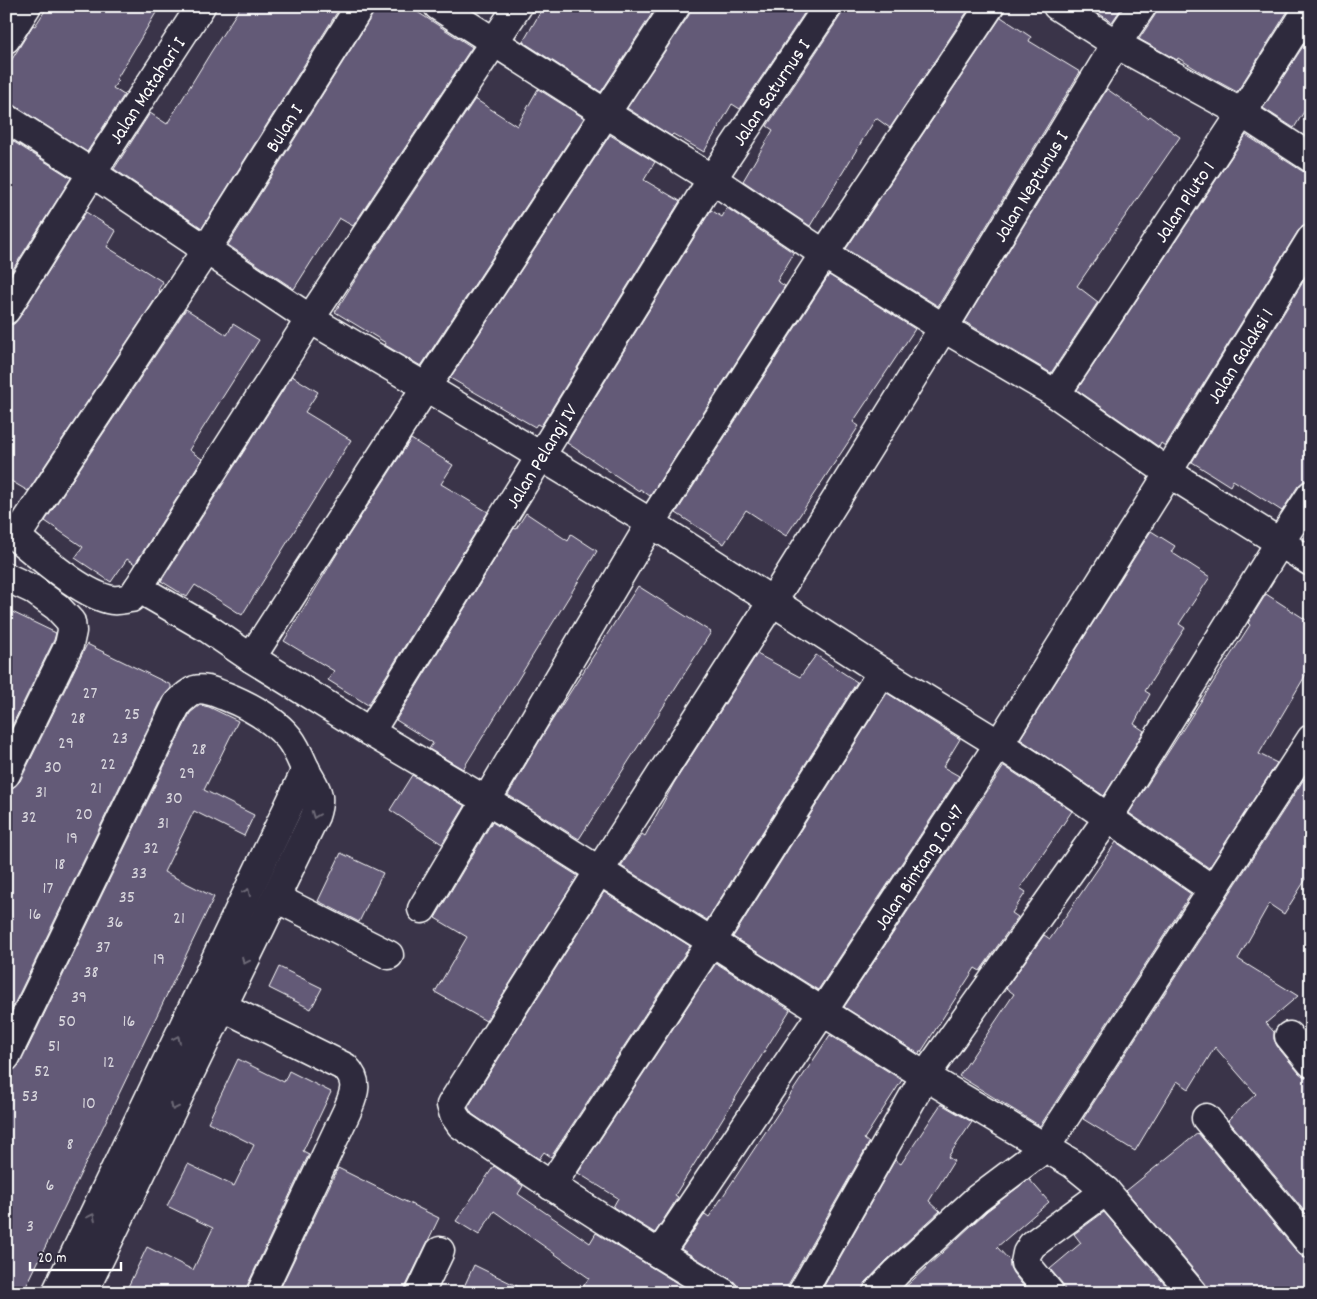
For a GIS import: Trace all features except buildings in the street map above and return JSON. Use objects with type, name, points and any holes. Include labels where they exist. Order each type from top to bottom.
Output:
[{"type":"street","points":[[6,38],[27,6]]},
{"type":"street","name":"Jalan Matahari I","points":[[6,310],[92,173],[201,6]]},
{"type":"street","name":"Bulan I","points":[[11,534],[206,250],[360,6]]},
{"type":"street","points":[[438,6],[712,179],[824,254],[942,327],[1056,394],[1169,473],[1311,562]]},
{"type":"street","points":[[11,534],[88,591],[114,601],[131,598],[310,319],[518,6]]},
{"type":"street","points":[[251,658],[676,6]]},
{"type":"street","name":"Jalan Saturnus I","points":[[712,179],[828,6]]},
{"type":"street","points":[[422,909],[651,522],[824,254],[990,6]]},
{"type":"street","points":[[1057,6],[1116,44],[1242,113],[1311,158]]},
{"type":"street","name":"Jalan Neptunus I","points":[[551,1186],[461,1125],[454,1115],[451,1105],[772,602],[1116,44],[1142,6]]},
{"type":"street","name":"Jalan Pluto 1","points":[[1056,394],[1242,113],[1310,6]]},
{"type":"street","points":[[6,118],[92,173],[310,319],[651,522],[772,602],[999,744],[1213,890]]},
{"type":"street","name":"Jalan Pelangi IV","points":[[370,732],[712,179]]},
{"type":"street","name":"Jalan Galaksi 1","points":[[1169,473],[1311,239]]},
{"type":"street","name":"Jalan Bintang I.0.47","points":[[659,1254],[824,1011],[999,744],[1169,473]]},
{"type":"street","points":[[802,1293],[926,1076],[1108,818],[1311,495]]},
{"type":"street","points":[[6,577],[32,588],[57,607],[71,622],[72,631],[69,645],[6,774]]},
{"type":"street","points":[[138,588],[207,628],[251,658],[370,732],[514,817],[926,1076],[1073,1164],[1106,1191],[1193,1293]]},
{"type":"street","points":[[724,1293],[551,1186],[712,942],[882,672]]},
{"type":"street","points":[[6,1057],[177,704],[186,695],[195,690],[209,690],[238,701],[270,720],[290,739],[318,793],[319,803],[315,816],[83,1293]]},
{"type":"street","points":[[877,1293],[897,1272],[977,1199],[1045,1148],[1311,739]]},
{"type":"street","points":[[56,1293],[306,770]]},
{"type":"street","points":[[276,898],[389,954]]},
{"type":"street","points":[[198,995],[346,1067],[355,1084],[354,1094],[347,1111],[261,1293]]},
{"type":"street","points":[[1289,1036],[1311,1063]]},
{"type":"street","points":[[1206,1118],[1311,1244]]},
{"type":"street","points":[[1050,1293],[1025,1264],[1027,1253],[1032,1245],[1106,1191]]},
{"type":"street","points":[[420,1293],[440,1251]]}]
